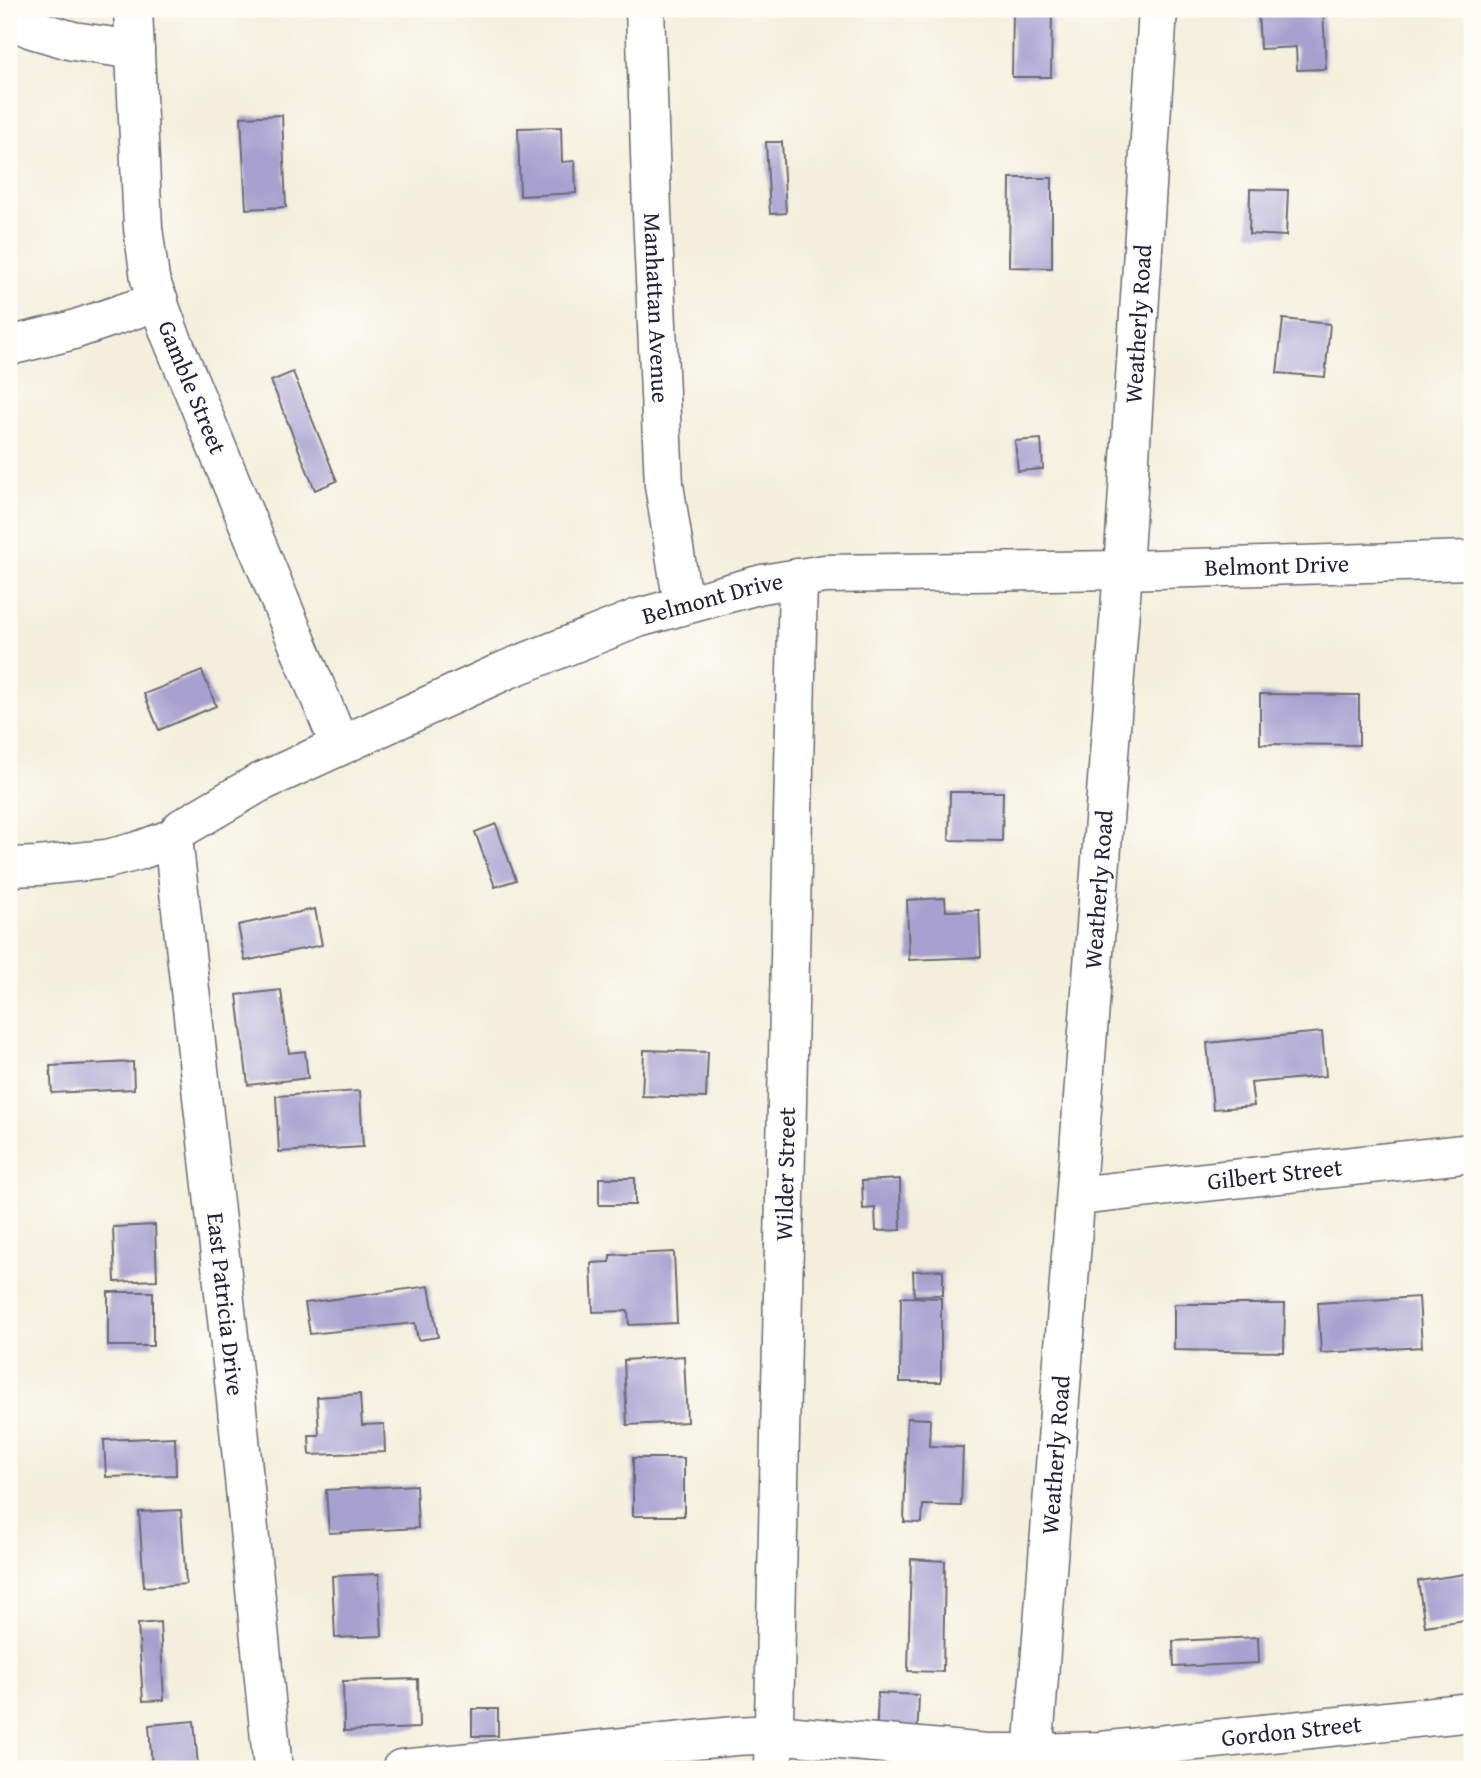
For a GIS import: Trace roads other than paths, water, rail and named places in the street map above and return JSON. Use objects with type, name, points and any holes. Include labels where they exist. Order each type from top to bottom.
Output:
[{"type":"street","name":"Gamble Street","points":[[133,9],[143,228],[150,279],[170,334],[340,746]]},
{"type":"street","name":"Manhattan Avenue","points":[[645,9],[664,485],[683,605]]},
{"type":"street","name":"Weatherly Road","points":[[1032,1761],[1122,570],[1158,9]]},
{"type":"street","points":[[9,18],[32,29],[73,41],[135,50]]},
{"type":"street","points":[[9,346],[69,331],[159,301]]},
{"type":"street","name":"Belmont Drive","points":[[9,867],[107,859],[173,838],[183,828],[257,784],[506,670],[638,618],[762,584],[824,574],[1122,570],[1472,560]]},
{"type":"street","name":"Wilder Street","points":[[773,1752],[798,578]]},
{"type":"street","name":"East Patricia Drive","points":[[173,838],[236,1399],[273,1769]]},
{"type":"street","name":"Gilbert Street","points":[[1076,1196],[1472,1153]]},
{"type":"street","name":"Gordon Street","points":[[401,1769],[735,1735],[773,1752],[987,1752],[1032,1761],[1101,1751],[1472,1712]]}]
